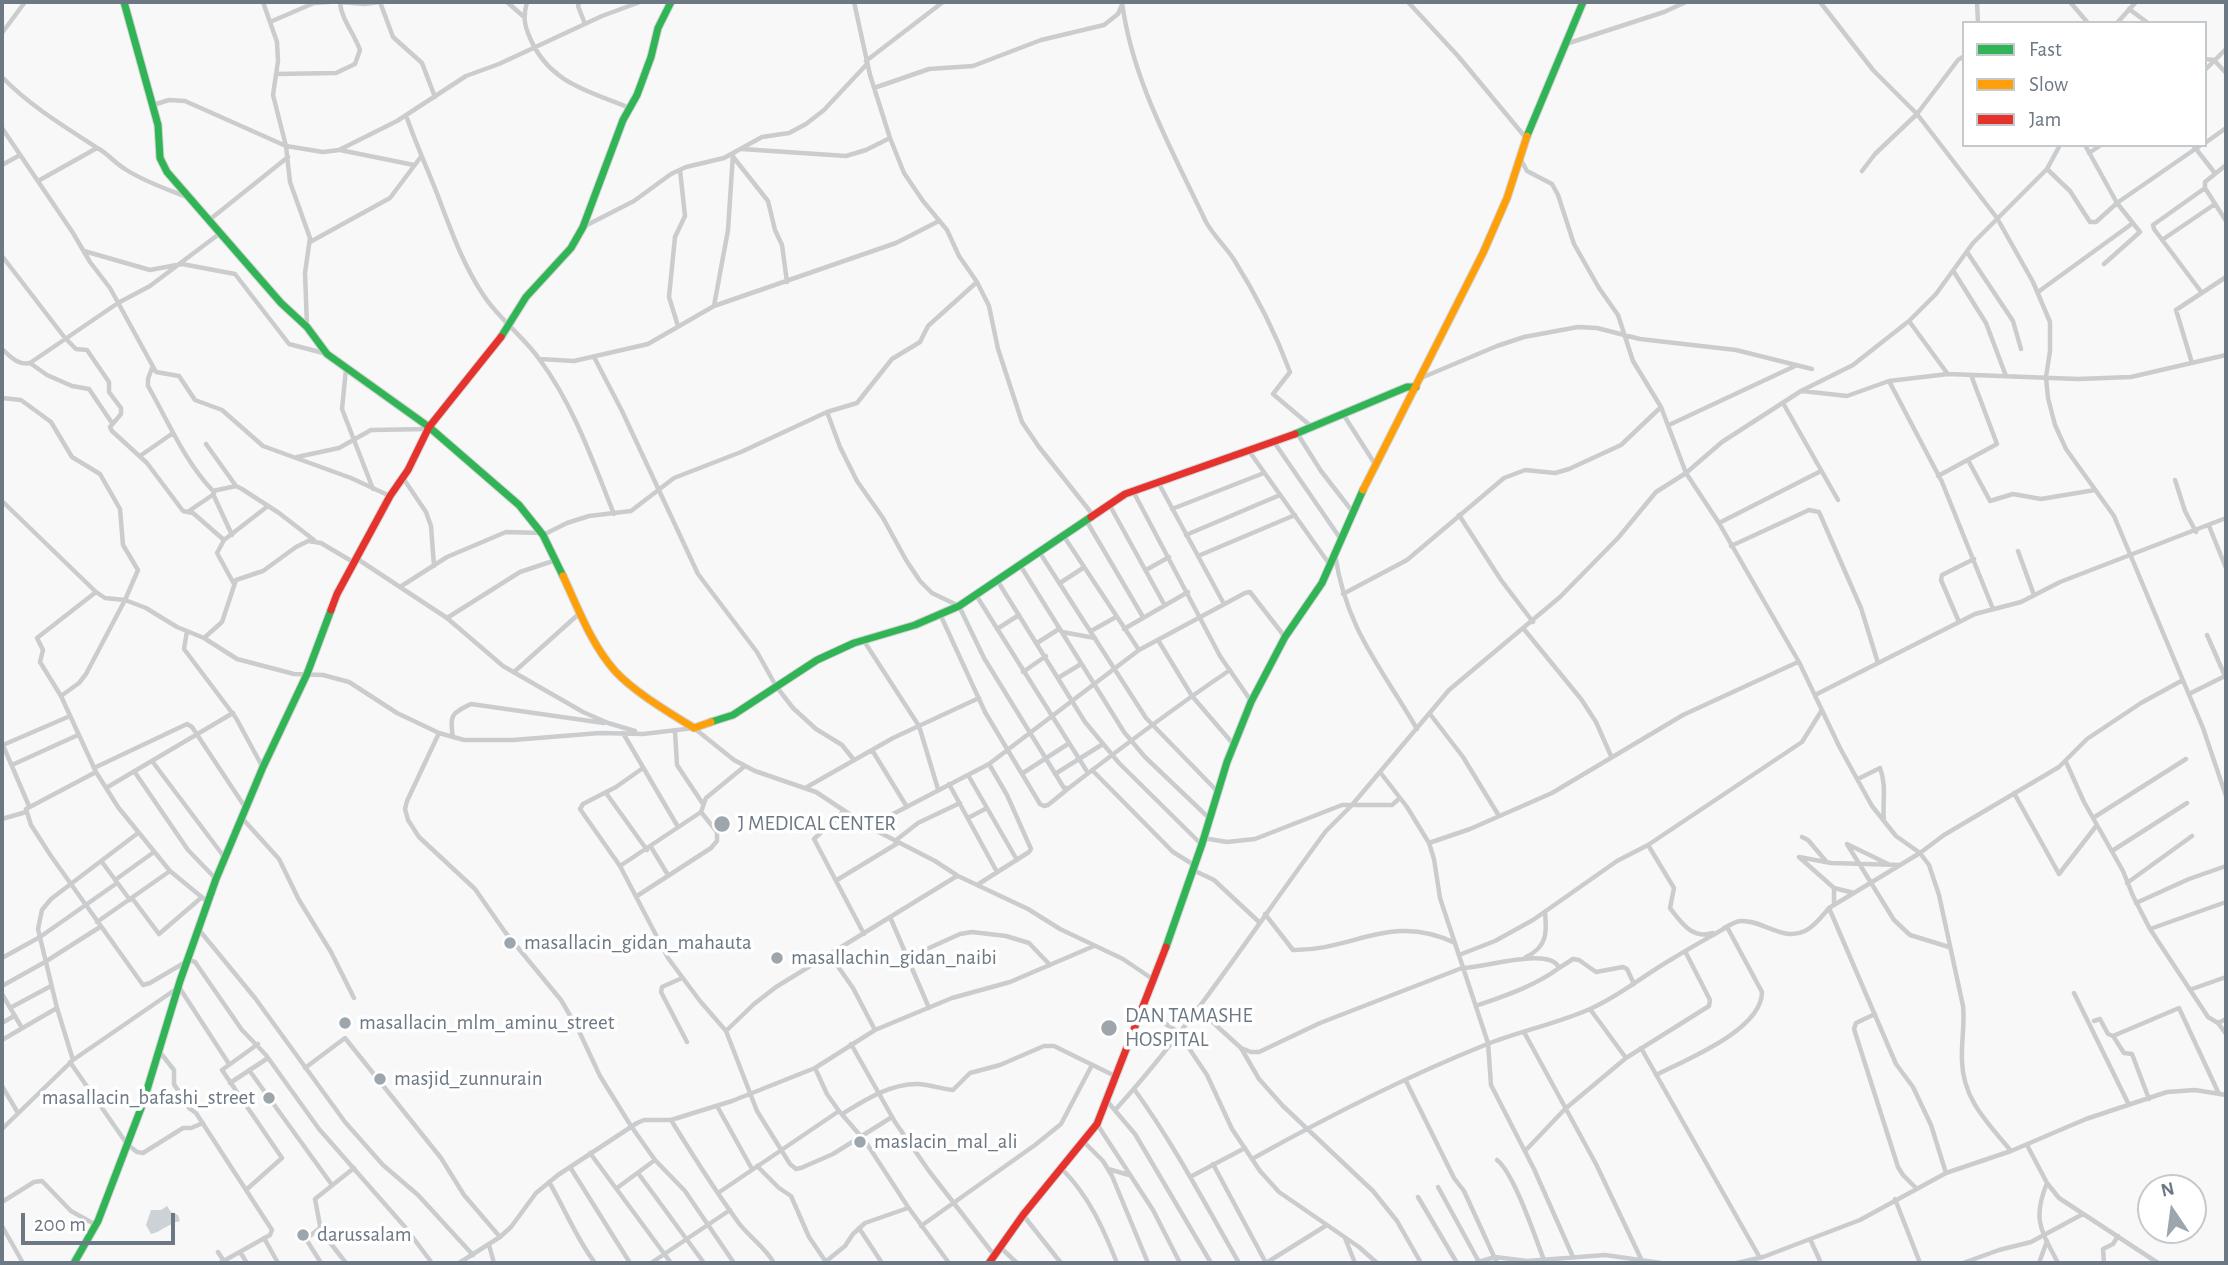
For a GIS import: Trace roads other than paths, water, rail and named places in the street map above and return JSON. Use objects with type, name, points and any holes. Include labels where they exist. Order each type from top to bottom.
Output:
[{"type":"street","points":[[2,33],[26,2]]},
{"type":"street","points":[[262,2],[276,42],[278,61],[273,95],[286,146],[290,182],[308,234],[305,273],[307,327]]},
{"type":"street","points":[[270,22],[314,4],[329,2]]},
{"type":"street","points":[[276,74],[336,74],[355,64],[360,50],[352,30],[344,21],[342,2],[380,2],[393,37],[422,63],[435,97]]},
{"type":"street","points":[[507,2],[523,16]]},
{"type":"street","points":[[527,2],[524,23],[535,49],[551,70],[562,79],[630,108]]},
{"type":"street","points":[[579,2],[585,24]]},
{"type":"street","points":[[339,150],[406,115],[466,76],[535,49],[585,24],[640,2]]},
{"type":"street","points":[[75,1263],[96,1225],[143,1103],[158,1050],[216,879],[245,807],[307,674],[337,594],[429,428],[508,326],[526,297],[571,247],[583,227],[601,174],[651,57],[658,28],[671,2]]},
{"type":"street","points":[[854,2],[874,88],[904,173],[947,230],[989,306],[998,349],[1022,422],[1089,517],[1143,617]]},
{"type":"street","points":[[583,227],[614,213],[680,170],[733,155],[762,137],[789,133],[806,124],[824,110],[867,63],[943,2]]},
{"type":"street","points":[[1408,2],[1458,56],[1526,138]]},
{"type":"street","points":[[1415,2],[1418,15]]},
{"type":"street","points":[[989,1263],[1023,1215],[1097,1124],[1154,980],[1194,868],[1217,791],[1251,702],[1285,637],[1331,566],[1352,511],[1483,253],[1507,198],[1526,138],[1583,2]]},
{"type":"street","points":[[1566,44],[1664,12],[1686,2]]},
{"type":"street","points":[[1820,2],[1873,70],[1917,114],[1997,218],[2039,292],[2050,327],[2046,377],[2055,425],[2066,449],[2114,516],[2183,680],[2226,794]]},
{"type":"street","points":[[1977,2],[1978,21]]},
{"type":"street","points":[[2070,2],[2086,21]]},
{"type":"street","points":[[2120,21],[2136,2]]},
{"type":"street","points":[[874,88],[929,69],[983,63],[1041,40],[1104,25],[1118,14],[1122,3]]},
{"type":"street","points":[[1122,3],[1125,26],[1154,114],[1210,229],[1263,306],[1275,333],[1290,372],[1273,394],[1312,427]]},
{"type":"street","points":[[127,4],[158,125],[160,158],[187,197],[281,303],[307,327],[327,354],[429,428],[519,505],[542,534],[597,647],[615,671],[734,760],[807,787],[870,827],[958,876],[1028,909],[1060,929],[1123,960],[1154,980]]},
{"type":"street","points":[[2129,9],[2145,21]]},
{"type":"street","points":[[2207,68],[2226,50]]},
{"type":"street","points":[[1862,172],[1875,154],[1917,114],[1962,57]]},
{"type":"street","points":[[2207,59],[2214,60],[2226,73]]},
{"type":"street","points":[[2,77],[15,91],[123,168],[150,183],[187,197]]},
{"type":"street","points":[[153,105],[185,101],[286,146],[323,152],[339,150],[414,165]]},
{"type":"street","points":[[406,115],[451,232],[472,274],[484,296],[551,375],[586,445],[614,514]]},
{"type":"street","points":[[2,128],[118,303],[152,368],[162,375],[179,376],[195,400],[222,410],[263,446],[351,478],[390,496]]},
{"type":"street","points":[[2207,141],[2226,128]]},
{"type":"street","points":[[741,149],[846,156],[890,138]]},
{"type":"street","points":[[1116,1109],[1197,1008],[1326,831],[1352,805],[1449,690],[1533,622],[1618,538],[1656,492],[1686,473],[1722,442],[1801,391],[1853,365],[1909,321],[1954,272],[1967,252],[1997,218],[2047,169],[2059,147]]},
{"type":"street","points":[[2086,147],[2117,203],[2140,232],[2104,264]]},
{"type":"street","points":[[2090,153],[2098,147]]},
{"type":"street","points":[[2047,169],[2066,187],[2090,222],[2096,222],[2117,203],[2198,147]]},
{"type":"street","points":[[2200,147],[2214,172]]},
{"type":"street","points":[[38,181],[97,148]]},
{"type":"street","points":[[2,165],[20,155]]},
{"type":"street","points":[[733,155],[768,201],[784,253],[787,282]]},
{"type":"street","points":[[714,306],[728,230],[733,155]]},
{"type":"street","points":[[208,221],[288,157]]},
{"type":"street","points":[[309,243],[390,198],[421,157]]},
{"type":"street","points":[[1520,158],[1527,171],[1552,184],[1562,202],[1574,244],[1599,288],[1614,307],[1633,362],[1661,407],[1686,473],[1719,523],[1798,662],[1858,779],[1884,822],[1896,836],[1920,853],[1934,877],[1965,1020],[1962,1059],[1965,1086],[1975,1109],[2011,1151]]},
{"type":"street","points":[[2226,165],[2204,182],[2226,221]]},
{"type":"street","points":[[678,326],[669,297],[675,237],[685,216],[680,170]]},
{"type":"street","points":[[2202,293],[2153,225],[2205,188]]},
{"type":"street","points":[[2162,240],[2215,204]]},
{"type":"street","points":[[540,359],[574,360],[648,344],[714,306],[896,243],[939,221]]},
{"type":"street","points":[[2039,292],[2133,223]]},
{"type":"street","points":[[2,349],[16,362],[24,365],[30,363],[118,303],[150,286],[219,234]]},
{"type":"street","points":[[83,250],[150,270],[182,264],[235,274],[289,344],[327,354]]},
{"type":"street","points":[[1967,252],[2013,321],[2021,349]]},
{"type":"street","points":[[2,256],[65,338],[76,349],[87,350],[109,382],[109,392],[121,410],[121,414],[110,427],[112,431],[140,456],[183,511],[188,511],[224,540]]},
{"type":"street","points":[[1954,272],[1986,323],[2006,376]]},
{"type":"street","points":[[2192,363],[2176,310],[2226,277]]},
{"type":"street","points":[[400,587],[447,557],[506,531],[542,534],[589,516],[638,509],[674,478],[741,452],[827,412],[857,403],[892,359],[920,342],[928,326],[977,282]]},
{"type":"street","points":[[1909,321],[1948,374]]},
{"type":"street","points":[[1420,378],[1497,346],[1560,329],[1597,328],[1624,337],[1737,350],[1812,369]]},
{"type":"street","points":[[1801,391],[1847,396],[1889,381],[1948,374],[2131,377],[2226,355]]},
{"type":"street","points":[[594,357],[698,574],[757,652],[776,687],[793,708],[816,729],[842,745],[854,760]]},
{"type":"street","points":[[30,363],[60,381],[89,389],[112,423]]},
{"type":"street","points":[[1669,425],[1795,366]]},
{"type":"street","points":[[152,368],[148,386],[173,433],[206,484],[215,493],[232,535]]},
{"type":"street","points":[[346,369],[342,409],[373,490]]},
{"type":"street","points":[[1938,476],[1997,443],[1971,374]]},
{"type":"street","points":[[1889,381],[1938,476],[1993,609]]},
{"type":"street","points":[[2,501],[105,598],[125,600],[146,608],[204,638],[237,659],[294,674],[323,675],[349,682],[397,713],[439,733],[464,740],[643,734],[694,728],[733,715],[817,660],[854,643],[915,625],[959,606],[1089,517],[1132,491],[1274,442],[1407,387],[1416,387]]},
{"type":"street","points":[[2,398],[21,400],[51,422],[72,457],[100,474],[120,509],[123,545],[138,570],[86,674],[79,683],[61,696]]},
{"type":"street","points":[[1783,403],[1838,500]]},
{"type":"street","points":[[1343,594],[1407,560],[1504,478],[1525,470],[1561,472],[1621,445],[1661,407]]},
{"type":"street","points":[[827,412],[857,481],[883,518],[920,581],[932,593],[959,606],[984,658],[1029,733],[1064,788],[1069,788]]},
{"type":"street","points":[[1343,414],[1375,464]]},
{"type":"street","points":[[296,457],[339,448],[371,430],[429,428]]},
{"type":"street","points":[[140,456],[173,433]]},
{"type":"street","points":[[1297,433],[1321,471],[1352,511]]},
{"type":"street","points":[[1274,442],[1340,538]]},
{"type":"street","points":[[206,444],[236,486],[314,540],[354,560],[447,618],[478,647],[514,673],[608,723]]},
{"type":"street","points":[[1249,451],[1331,566]]},
{"type":"street","points":[[1968,460],[1990,501],[2013,494],[2041,499],[2095,490]]},
{"type":"street","points":[[1719,523],[1822,471]]},
{"type":"street","points":[[1172,509],[1264,473]]},
{"type":"street","points":[[403,478],[426,512],[431,526],[434,566]]},
{"type":"street","points":[[2175,480],[2185,511],[2196,532]]},
{"type":"street","points":[[1158,482],[1224,604]]},
{"type":"street","points":[[188,511],[215,493],[236,486]]},
{"type":"street","points":[[1132,491],[1188,592],[1206,631],[1251,702]]},
{"type":"street","points":[[1186,535],[1280,495]]},
{"type":"street","points":[[1109,504],[1164,604]]},
{"type":"street","points":[[234,584],[217,553],[224,540],[268,506]]},
{"type":"street","points":[[1731,546],[1809,510],[1819,512],[1861,608],[1878,663]]},
{"type":"street","points":[[1198,556],[1295,515]]},
{"type":"street","points":[[1459,515],[1501,580],[1533,622]]},
{"type":"street","points":[[1815,695],[1983,610],[2021,602],[2060,582],[2131,553],[2196,532],[2226,518]]},
{"type":"street","points":[[2209,526],[2226,568]]},
{"type":"street","points":[[1063,536],[1139,650]]},
{"type":"street","points":[[204,638],[222,622],[234,584],[240,577],[263,571],[296,547],[314,540]]},
{"type":"street","points":[[2018,551],[2034,595]]},
{"type":"street","points":[[1040,552],[1152,725],[1217,791]]},
{"type":"street","points":[[1335,553],[1343,594],[1361,638],[1417,729]]},
{"type":"street","points":[[1146,570],[1169,557]]},
{"type":"street","points":[[1959,622],[1941,580],[1942,575],[1974,559]]},
{"type":"street","points":[[447,618],[513,576],[556,560]]},
{"type":"street","points":[[1020,565],[1115,720],[1131,741],[1209,818]]},
{"type":"street","points":[[1060,583],[1083,568]]},
{"type":"street","points":[[997,580],[1073,702],[1103,744],[1202,841],[1239,842],[1255,839],[1342,805],[1392,805],[1400,798]]},
{"type":"street","points":[[96,592],[37,638],[43,650],[41,664],[61,696],[106,788],[138,833],[170,871],[209,903]]},
{"type":"street","points":[[1124,629],[1188,592]]},
{"type":"street","points":[[870,827],[989,764],[1139,650],[1250,592],[1285,637]]},
{"type":"street","points":[[975,594],[1079,760],[1173,852],[1214,880],[1259,922]]},
{"type":"street","points":[[514,673],[581,612]]},
{"type":"street","points":[[940,614],[979,698],[1042,806],[1048,805],[1152,725],[1230,670]]},
{"type":"street","points":[[997,628],[1019,615]]},
{"type":"street","points":[[1091,631],[1116,617]]},
{"type":"street","points":[[1523,628],[1581,698],[1596,722],[1611,757]]},
{"type":"street","points":[[1037,643],[1060,630],[1096,638]]},
{"type":"street","points":[[187,631],[184,649],[233,713],[263,767]]},
{"type":"street","points":[[2189,695],[2226,676],[2207,635]]},
{"type":"street","points":[[1158,640],[1192,696],[1234,745]]},
{"type":"street","points":[[864,641],[919,726],[939,789]]},
{"type":"street","points":[[1023,672],[1045,656]]},
{"type":"street","points":[[1429,843],[1471,829],[1561,788],[1682,715],[1798,662]]},
{"type":"street","points":[[1058,678],[1081,664]]},
{"type":"street","points":[[1648,845],[1674,888],[1670,908],[1684,927],[1698,934],[1708,935],[1740,921],[1799,933],[1817,922],[1832,906],[2066,762],[2087,739],[2141,703],[2183,680]]},
{"type":"street","points":[[807,787],[872,750],[979,698]]},
{"type":"street","points":[[453,737],[450,719],[471,704],[608,723],[643,734]]},
{"type":"street","points":[[1459,955],[1495,941],[1545,911],[1617,861],[1648,845],[1802,742],[1822,709]]},
{"type":"street","points":[[106,788],[233,713]]},
{"type":"street","points":[[1430,714],[1463,757],[1499,816]]},
{"type":"street","points":[[29,806],[2,744],[70,716]]},
{"type":"street","points":[[2,820],[26,812],[29,806],[182,725],[192,727],[245,807]]},
{"type":"street","points":[[675,731],[677,765],[704,805]]},
{"type":"street","points":[[439,733],[407,800],[405,809],[408,820],[419,836],[475,889],[505,932],[561,1000],[600,1076],[631,1126],[655,1160],[685,1191],[734,1263]]},
{"type":"street","points":[[622,733],[678,827]]},
{"type":"street","points":[[12,765],[78,735]]},
{"type":"street","points":[[1023,773],[1068,744]]},
{"type":"street","points":[[1055,774],[1103,744]]},
{"type":"street","points":[[872,750],[906,807]]},
{"type":"street","points":[[2093,818],[2186,759]]},
{"type":"street","points":[[152,761],[225,858]]},
{"type":"street","points":[[2066,762],[2150,929],[2208,1017],[2218,1023],[2226,1034]]},
{"type":"street","points":[[977,885],[1029,852],[1030,845],[989,764]]},
{"type":"street","points":[[620,866],[701,812],[706,798],[745,766]]},
{"type":"street","points":[[643,768],[606,793],[583,804],[580,809],[620,866],[668,958],[726,1031],[762,1121],[793,1167],[801,1168],[833,1154],[892,1117]]},
{"type":"street","points":[[1858,779],[1880,768],[1885,781],[1882,803],[1884,822]]},
{"type":"street","points":[[134,771],[188,850],[216,879]]},
{"type":"street","points":[[1380,772],[1429,843],[1440,898],[1488,1043],[1491,1085],[1525,1151],[1573,1257]]},
{"type":"street","points":[[968,775],[1017,860]]},
{"type":"street","points":[[949,784],[998,872]]},
{"type":"street","points":[[606,793],[668,876]]},
{"type":"street","points":[[2014,793],[2059,874],[2097,825]]},
{"type":"street","points":[[837,880],[897,842],[918,823],[960,803]]},
{"type":"street","points":[[2112,850],[2187,803]]},
{"type":"street","points":[[968,818],[987,808]]},
{"type":"street","points":[[844,811],[814,839],[863,934]]},
{"type":"street","points":[[26,812],[31,825],[85,905],[143,985],[189,960],[195,962],[246,1035],[258,1044],[319,1129],[405,1227],[432,1263]]},
{"type":"street","points":[[637,896],[711,848],[717,841],[718,832],[701,812]]},
{"type":"street","points":[[241,818],[279,859],[354,998]]},
{"type":"street","points":[[138,833],[51,899],[42,910],[38,921],[45,962],[72,1061],[127,1144],[143,1153],[183,1128],[203,1122]]},
{"type":"street","points":[[2127,883],[2192,836]]},
{"type":"street","points":[[1802,837],[1826,860]]},
{"type":"street","points":[[1888,864],[1847,844],[1894,920],[1910,934],[1949,947]]},
{"type":"street","points":[[2,958],[40,937],[154,852]]},
{"type":"street","points":[[1854,893],[1834,888],[1799,857],[1900,866]]},
{"type":"street","points":[[102,862],[159,934],[202,897]]},
{"type":"street","points":[[2136,903],[2226,866]]},
{"type":"street","points":[[2,985],[45,962],[170,871]]},
{"type":"street","points":[[726,1031],[776,987],[958,876]]},
{"type":"street","points":[[1834,888],[1832,906],[1896,1064],[1913,1087],[1931,1125],[1947,1172]]},
{"type":"street","points":[[2150,929],[2226,902]]},
{"type":"street","points":[[1524,958],[1538,951],[1544,940],[1545,911]]},
{"type":"street","points":[[1265,914],[1293,950],[1325,948],[1393,930],[1431,933],[1455,943]]},
{"type":"street","points":[[890,917],[929,1008]]},
{"type":"street","points":[[1252,1159],[1308,1128],[1488,1043],[1590,1009],[1727,927]]},
{"type":"street","points":[[1656,1075],[1716,1045],[1745,1023],[1762,999],[1762,992],[1727,927]]},
{"type":"street","points":[[200,930],[255,998],[345,1122],[383,1165],[418,1195],[473,1255]]},
{"type":"street","points":[[907,958],[960,934],[972,932],[1006,936],[1028,943],[1050,964]]},
{"type":"street","points":[[459,1263],[500,1237],[511,1227],[536,1193],[549,1182],[631,1126],[644,1120],[671,1119],[750,1094],[815,1068],[876,1030],[952,998],[1010,982],[1095,946]]},
{"type":"street","points":[[1525,1151],[1565,1109],[1626,1058],[1709,1006],[1710,1000],[1685,951]]},
{"type":"street","points":[[830,955],[853,988],[876,1030]]},
{"type":"street","points":[[1241,1048],[1259,1052],[1320,1023],[1462,968],[1524,958],[1550,958],[1559,968]]},
{"type":"street","points":[[1476,1006],[1520,990],[1573,959],[1597,972],[1623,967],[1627,969],[1634,984]]},
{"type":"street","points":[[2192,989],[2226,977]]},
{"type":"street","points":[[682,978],[662,987],[661,992],[687,1042]]},
{"type":"street","points":[[10,1009],[51,986]]},
{"type":"street","points":[[2,1129],[72,1061],[179,987]]},
{"type":"street","points":[[179,987],[229,1064]]},
{"type":"street","points":[[2074,993],[2129,1105]]},
{"type":"street","points":[[2,994],[22,1028]]},
{"type":"street","points":[[2113,1036],[2179,1007],[2223,1095]]},
{"type":"street","points":[[2,1040],[57,1008]]},
{"type":"street","points":[[1197,1008],[1241,1048],[1259,1079],[1283,1106],[1373,1191],[1397,1221],[1422,1263]]},
{"type":"street","points":[[1143,1009],[1178,1032],[1207,1076],[1232,1129],[1279,1192],[1345,1237],[1377,1263]]},
{"type":"street","points":[[1590,1009],[1626,1058]]},
{"type":"street","points":[[1875,1014],[1856,1023],[1854,1029],[1898,1167],[1916,1188]]},
{"type":"street","points":[[2,1023],[15,1016]]},
{"type":"street","points":[[2218,1023],[2226,1018]]},
{"type":"street","points":[[2094,1021],[2100,1019],[2108,1034],[2113,1036],[2124,1053],[2132,1054],[2148,1099]]},
{"type":"street","points":[[1524,1032],[1596,1164],[1642,1261]]},
{"type":"street","points":[[305,1068],[345,1038],[441,1158],[464,1195],[500,1237]]},
{"type":"street","points":[[246,1190],[282,1158],[222,1070],[258,1044]]},
{"type":"street","points":[[851,1044],[892,1117],[929,1171],[994,1255]]},
{"type":"street","points":[[718,1193],[840,1113],[878,1093],[915,1084],[953,1090],[970,1073],[1000,1065],[1044,1046],[1054,1046],[1115,1076]]},
{"type":"street","points":[[1641,1048],[1766,1263]]},
{"type":"street","points":[[158,1050],[174,1070],[174,1084],[189,1108],[197,1113],[272,1230],[270,1235],[222,1263],[218,1252]]},
{"type":"street","points":[[230,1083],[268,1058]]},
{"type":"street","points":[[921,1226],[1061,1124],[1092,1065]]},
{"type":"street","points":[[815,1068],[827,1094],[840,1113],[862,1137],[908,1208],[949,1263]]},
{"type":"street","points":[[249,1070],[332,1185]]},
{"type":"street","points":[[1406,1081],[1497,1263]]},
{"type":"street","points":[[2,1086],[18,1113]]},
{"type":"street","points":[[1134,1089],[1161,1126],[1238,1263]]},
{"type":"street","points":[[1737,1263],[1762,1258],[1860,1220],[1947,1172],[2011,1151],[2086,1119],[2180,1090],[2223,1095]]},
{"type":"street","points":[[1107,1101],[1135,1134],[1211,1263]]},
{"type":"street","points":[[717,1106],[755,1168],[791,1196],[809,1237],[824,1262],[845,1246],[859,1228],[877,1218],[908,1208]]},
{"type":"street","points":[[671,1119],[730,1210],[774,1263]]},
{"type":"street","points":[[1097,1124],[1153,1210],[1180,1263]]},
{"type":"street","points":[[1084,1142],[1107,1169],[1148,1263]]},
{"type":"street","points":[[2027,1144],[2047,1183],[2059,1198],[2158,1263]]},
{"type":"street","points":[[1191,1177],[1244,1148]]},
{"type":"street","points":[[590,1153],[671,1263]]},
{"type":"street","points":[[617,1188],[655,1160]]},
{"type":"street","points":[[1497,1160],[1513,1183],[1541,1261]]},
{"type":"street","points":[[1213,1164],[1268,1263],[1327,1225]]},
{"type":"street","points":[[570,1167],[630,1263]]},
{"type":"street","points":[[346,1263],[320,1228],[315,1199],[354,1168]]},
{"type":"street","points":[[1062,1169],[1076,1183],[1099,1219],[1116,1263]]},
{"type":"street","points":[[1107,1169],[1129,1175]]},
{"type":"street","points":[[638,1173],[704,1263]]},
{"type":"street","points":[[2,1202],[34,1182],[42,1181],[71,1211],[96,1225]]},
{"type":"street","points":[[549,1182],[579,1241],[595,1263]]},
{"type":"street","points":[[2047,1183],[2038,1210],[2044,1235],[2058,1263]]},
{"type":"street","points":[[1438,1187],[1477,1263],[1495,1257],[1541,1261],[1605,1255],[1661,1263]]},
{"type":"street","points":[[1418,1197],[1457,1263]]},
{"type":"street","points":[[1895,1199],[1920,1263]]},
{"type":"street","points":[[651,1263],[730,1210]]},
{"type":"street","points":[[1963,1263],[2022,1245],[2084,1213]]},
{"type":"street","points":[[1023,1215],[1061,1263]]},
{"type":"street","points":[[2,1226],[23,1263]]},
{"type":"street","points":[[320,1228],[306,1239],[321,1263]]},
{"type":"street","points":[[859,1228],[882,1263]]},
{"type":"street","points":[[2104,1263],[2103,1249],[2113,1244],[2118,1236]]},
{"type":"street","points":[[1345,1237],[1354,1263]]},
{"type":"street","points":[[264,1238],[278,1263]]},
{"type":"street","points":[[1810,1240],[1821,1263]]},
{"type":"street","points":[[2039,1263],[2047,1241]]},
{"type":"street","points":[[489,1245],[494,1263]]},
{"type":"street","points":[[1000,1246],[1017,1263]]},
{"type":"street","points":[[240,1252],[247,1263]]},
{"type":"street","points":[[1605,1255],[1608,1263]]},
{"type":"place","name":"J MEDICAL CENTER","points":[[722,824]]},
{"type":"place","name":"masallacin_gidan_mahauta","points":[[510,943]]},
{"type":"place","name":"masallachin_gidan_naibi","points":[[777,958]]},
{"type":"place","name":"masallacin_mlm_aminu_street","points":[[345,1023]]},
{"type":"place","name":"DAN TAMASHE HOSPITAL","points":[[1109,1028]]},
{"type":"place","name":"masjid_zunnurain","points":[[380,1079]]},
{"type":"place","name":"masallacin_bafashi_street","points":[[269,1098]]},
{"type":"place","name":"maslacin_mal_ali","points":[[860,1142]]},
{"type":"place","name":"darussalam","points":[[303,1235]]}]
